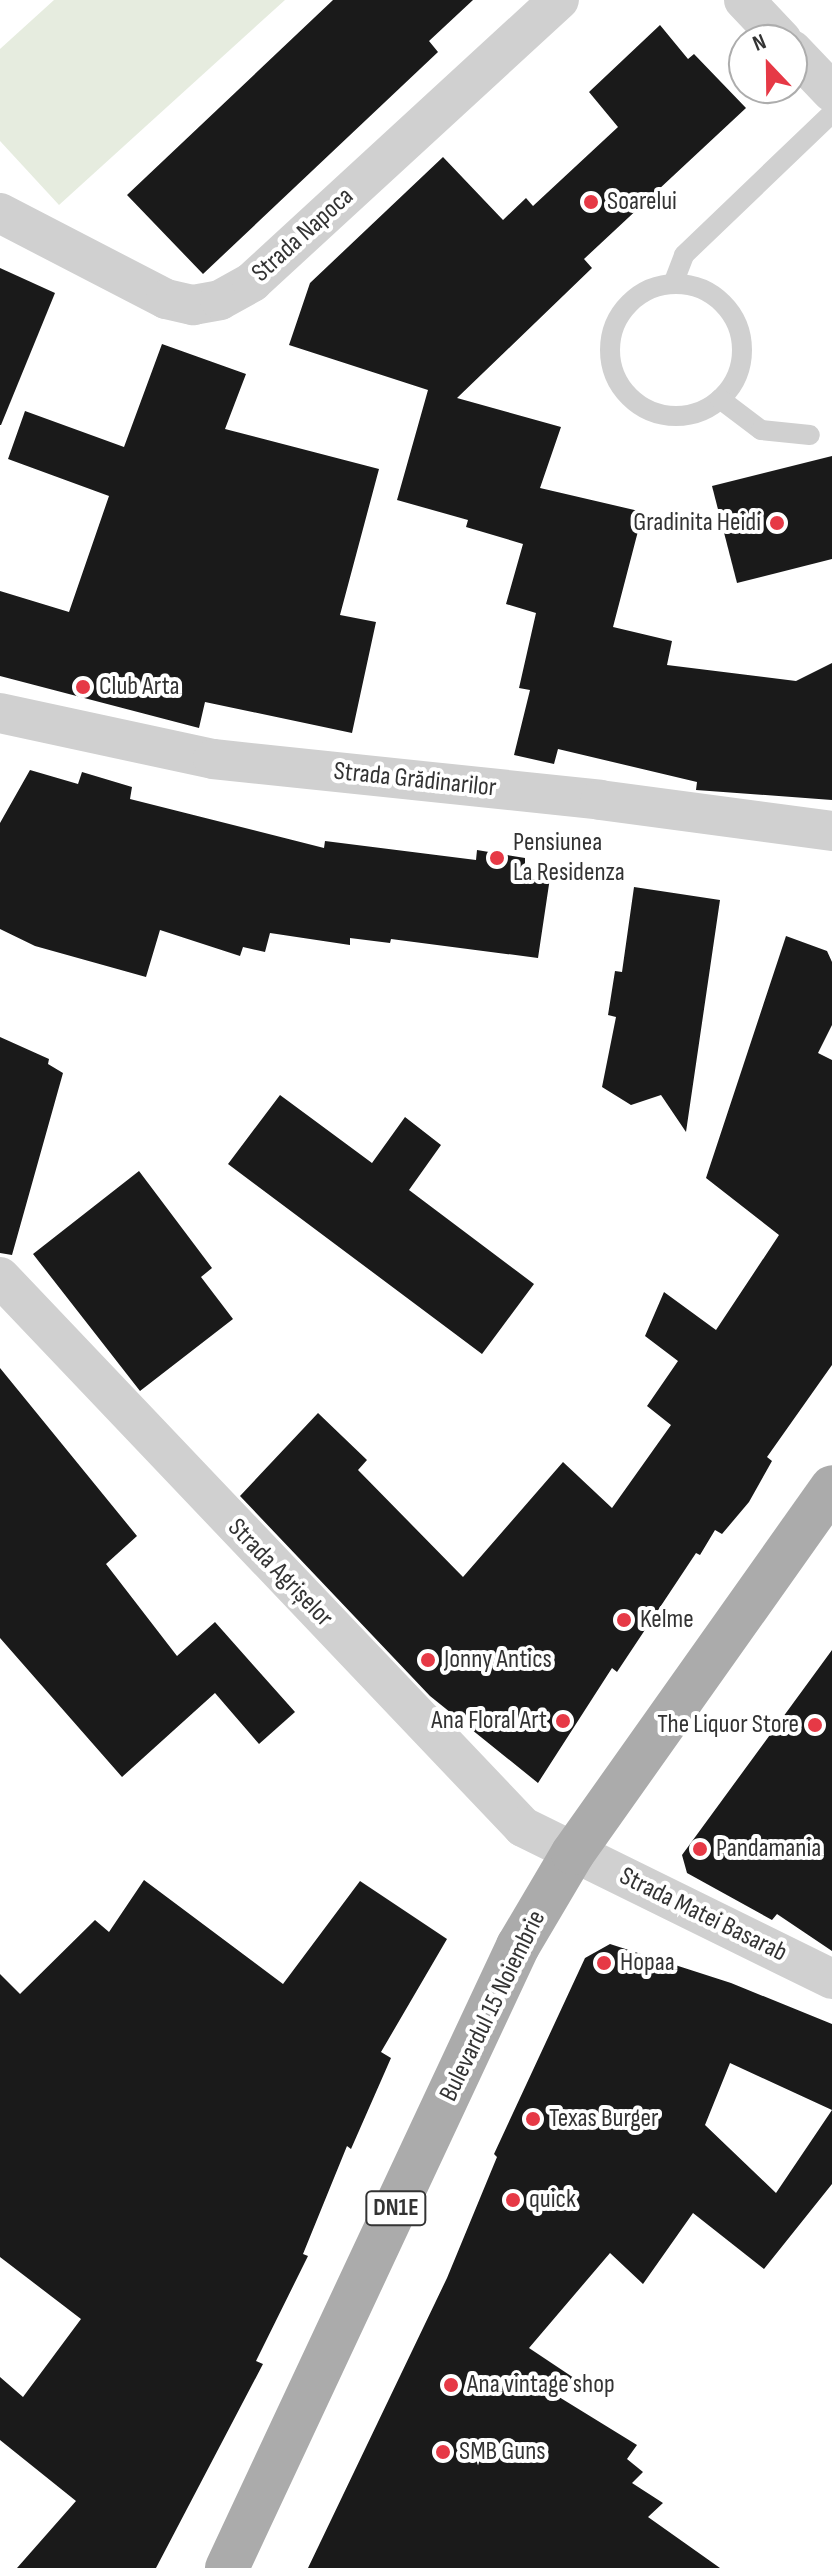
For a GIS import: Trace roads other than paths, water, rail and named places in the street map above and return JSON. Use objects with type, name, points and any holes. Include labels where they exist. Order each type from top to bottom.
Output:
[{"type":"main road","name":"Bulevardul 15 Noiembrie","points":[[227,2568],[518,1946],[573,1853],[832,1487]]},
{"type":"street","name":"Strada Napoca","points":[[0,213],[166,299],[193,305],[220,300],[252,282],[559,0]]},
{"type":"street","points":[[744,0],[767,24]]},
{"type":"street","points":[[808,67],[832,92]]},
{"type":"street","name":"Strada Grădinarilor","points":[[0,713],[213,759],[600,800],[832,831]]},
{"type":"street","name":"Strada Agrișelor","points":[[0,1277],[523,1827],[573,1853]]},
{"type":"street","name":"Strada Matei Basarab","points":[[573,1853],[832,1979]]},
{"type":"lane","points":[[673,284],[684,255],[832,113]]},
{"type":"lane","points":[[673,284],[712,294],[738,325],[741,364],[720,399],[679,416],[656,413],[636,403],[611,365],[617,320],[651,289],[673,284]]},
{"type":"lane","points":[[720,399],[761,430],[810,435]]},
{"type":"place","name":"Soarelui","points":[[591,202]]},
{"type":"place","name":"Gradinita Heidi","points":[[777,523]]},
{"type":"place","name":"Club Arta","points":[[83,687]]},
{"type":"place","name":"Pensiunea La Residenza","points":[[497,858]]},
{"type":"place","name":"Kelme","points":[[624,1620]]},
{"type":"place","name":"Jonny Antics","points":[[428,1660]]},
{"type":"place","name":"Ana Floral Art","points":[[563,1721]]},
{"type":"place","name":"The Liquor Store","points":[[815,1725]]},
{"type":"place","name":"Pandamania","points":[[700,1849]]},
{"type":"place","name":"Hopaa","points":[[604,1963]]},
{"type":"place","name":"Texas Burger","points":[[533,2119]]},
{"type":"place","name":"quick","points":[[513,2200]]},
{"type":"place","name":"Ana vintage shop","points":[[451,2385]]},
{"type":"place","name":"SMB Guns","points":[[443,2452]]}]
